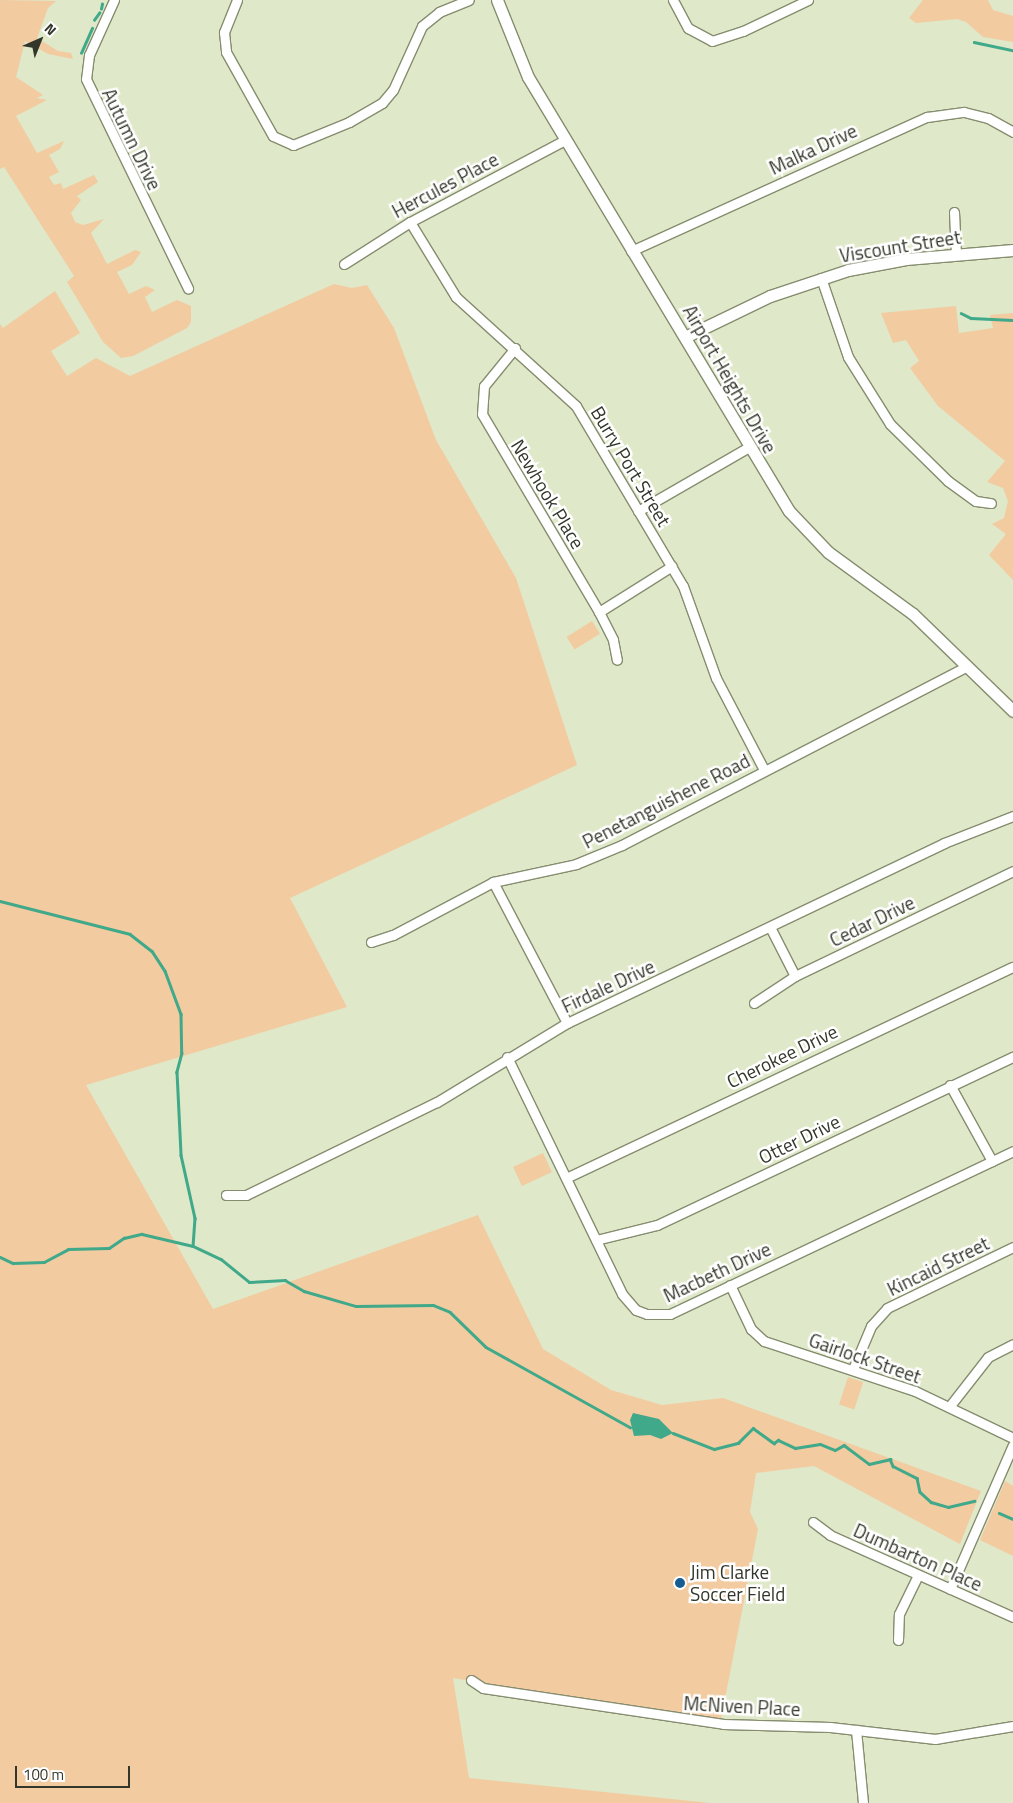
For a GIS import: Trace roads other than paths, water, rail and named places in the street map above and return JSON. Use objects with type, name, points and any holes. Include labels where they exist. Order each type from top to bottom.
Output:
[{"type":"street","name":"Autumn Drive","points":[[114,0],[89,55],[86,79],[188,288]]},
{"type":"street","points":[[237,0],[224,32],[226,52],[273,136],[293,145],[349,122],[382,103],[393,90],[422,26],[438,12],[469,0]]},
{"type":"street","name":"Airport Heights Drive","points":[[497,0],[523,67],[749,448],[789,511],[815,539],[913,614],[1013,711]]},
{"type":"street","points":[[673,0],[688,28],[712,41],[743,31],[808,0]]},
{"type":"street","name":"Malka Drive","points":[[631,251],[864,142],[927,117],[964,112],[988,118],[1013,132]]},
{"type":"street","name":"Hercules Place","points":[[344,264],[410,222],[565,140]]},
{"type":"street","points":[[954,212],[956,254]]},
{"type":"street","name":"Burry Port Street","points":[[410,222],[452,292],[574,402],[672,566],[690,600],[716,678],[764,770]]},
{"type":"street","name":"Viscount Street","points":[[685,338],[764,298],[821,278],[886,262],[1013,250]]},
{"type":"street","points":[[821,278],[848,357],[890,424],[948,481],[976,501],[991,503]]},
{"type":"street","name":"Newhook Place","points":[[514,348],[484,386],[482,414],[599,612],[613,640],[617,660]]},
{"type":"street","points":[[638,511],[749,448]]},
{"type":"street","points":[[599,612],[672,566]]},
{"type":"street","name":"Penetanguishene Road","points":[[371,942],[393,935],[492,882],[599,855],[967,666]]},
{"type":"street","name":"Firdale Drive","points":[[226,1196],[246,1195],[437,1102],[507,1057],[567,1023],[944,843],[1013,816]]},
{"type":"street","name":"Cedar Drive","points":[[754,1003],[795,976],[1013,871]]},
{"type":"street","points":[[492,882],[567,1023]]},
{"type":"street","points":[[770,927],[795,976]]},
{"type":"street","name":"Cherokee Drive","points":[[566,1178],[1013,967]]},
{"type":"street","name":"Macbeth Drive","points":[[507,1057],[628,1304],[647,1314],[670,1314],[1013,1151]]},
{"type":"street","name":"Otter Drive","points":[[596,1240],[657,1226],[950,1085],[1013,1057]]},
{"type":"street","points":[[950,1085],[992,1160]]},
{"type":"street","name":"Kincaid Street","points":[[853,1369],[871,1326],[887,1308],[1013,1247]]},
{"type":"street","name":"Gairlock Street","points":[[730,1285],[752,1329],[764,1341],[853,1369],[949,1407],[1013,1438]]},
{"type":"street","points":[[949,1407],[983,1362],[1013,1344]]},
{"type":"street","points":[[950,1589],[1013,1445]]},
{"type":"street","name":"Dumbarton Place","points":[[813,1522],[830,1535],[1013,1616]]},
{"type":"street","points":[[898,1640],[899,1614],[918,1575]]},
{"type":"street","name":"McNiven Place","points":[[471,1680],[483,1688],[661,1717],[856,1730],[936,1739],[1013,1726]]},
{"type":"street","points":[[856,1730],[862,1803]]},
{"type":"waterway","points":[[101,9],[102,4]]},
{"type":"waterway","points":[[94,20],[99,13]]},
{"type":"waterway","points":[[81,53],[92,28]]},
{"type":"waterway","points":[[974,42],[1013,50]]},
{"type":"waterway","points":[[961,313],[971,318],[1013,320]]},
{"type":"waterway","points":[[0,901],[130,934],[152,951],[165,971],[181,1014],[182,1053],[177,1072],[181,1155],[195,1218],[193,1246]]},
{"type":"waterway","points":[[0,1257],[13,1263],[44,1262],[68,1249],[109,1248],[124,1238],[142,1234],[193,1246],[221,1259],[249,1282],[285,1280],[304,1291],[356,1306],[433,1305],[450,1312],[486,1347],[630,1427]]},
{"type":"waterway","points":[[673,1433],[714,1449],[738,1443],[753,1428],[774,1443],[778,1440],[795,1448],[820,1444],[835,1450],[844,1445],[869,1464],[890,1459],[893,1466],[917,1478],[920,1492],[931,1502],[948,1507],[974,1501]]},
{"type":"waterway","points":[[999,1513],[1013,1519]]},
{"type":"place","name":"Jim Clarke Soccer Field","points":[[680,1583]]}]
